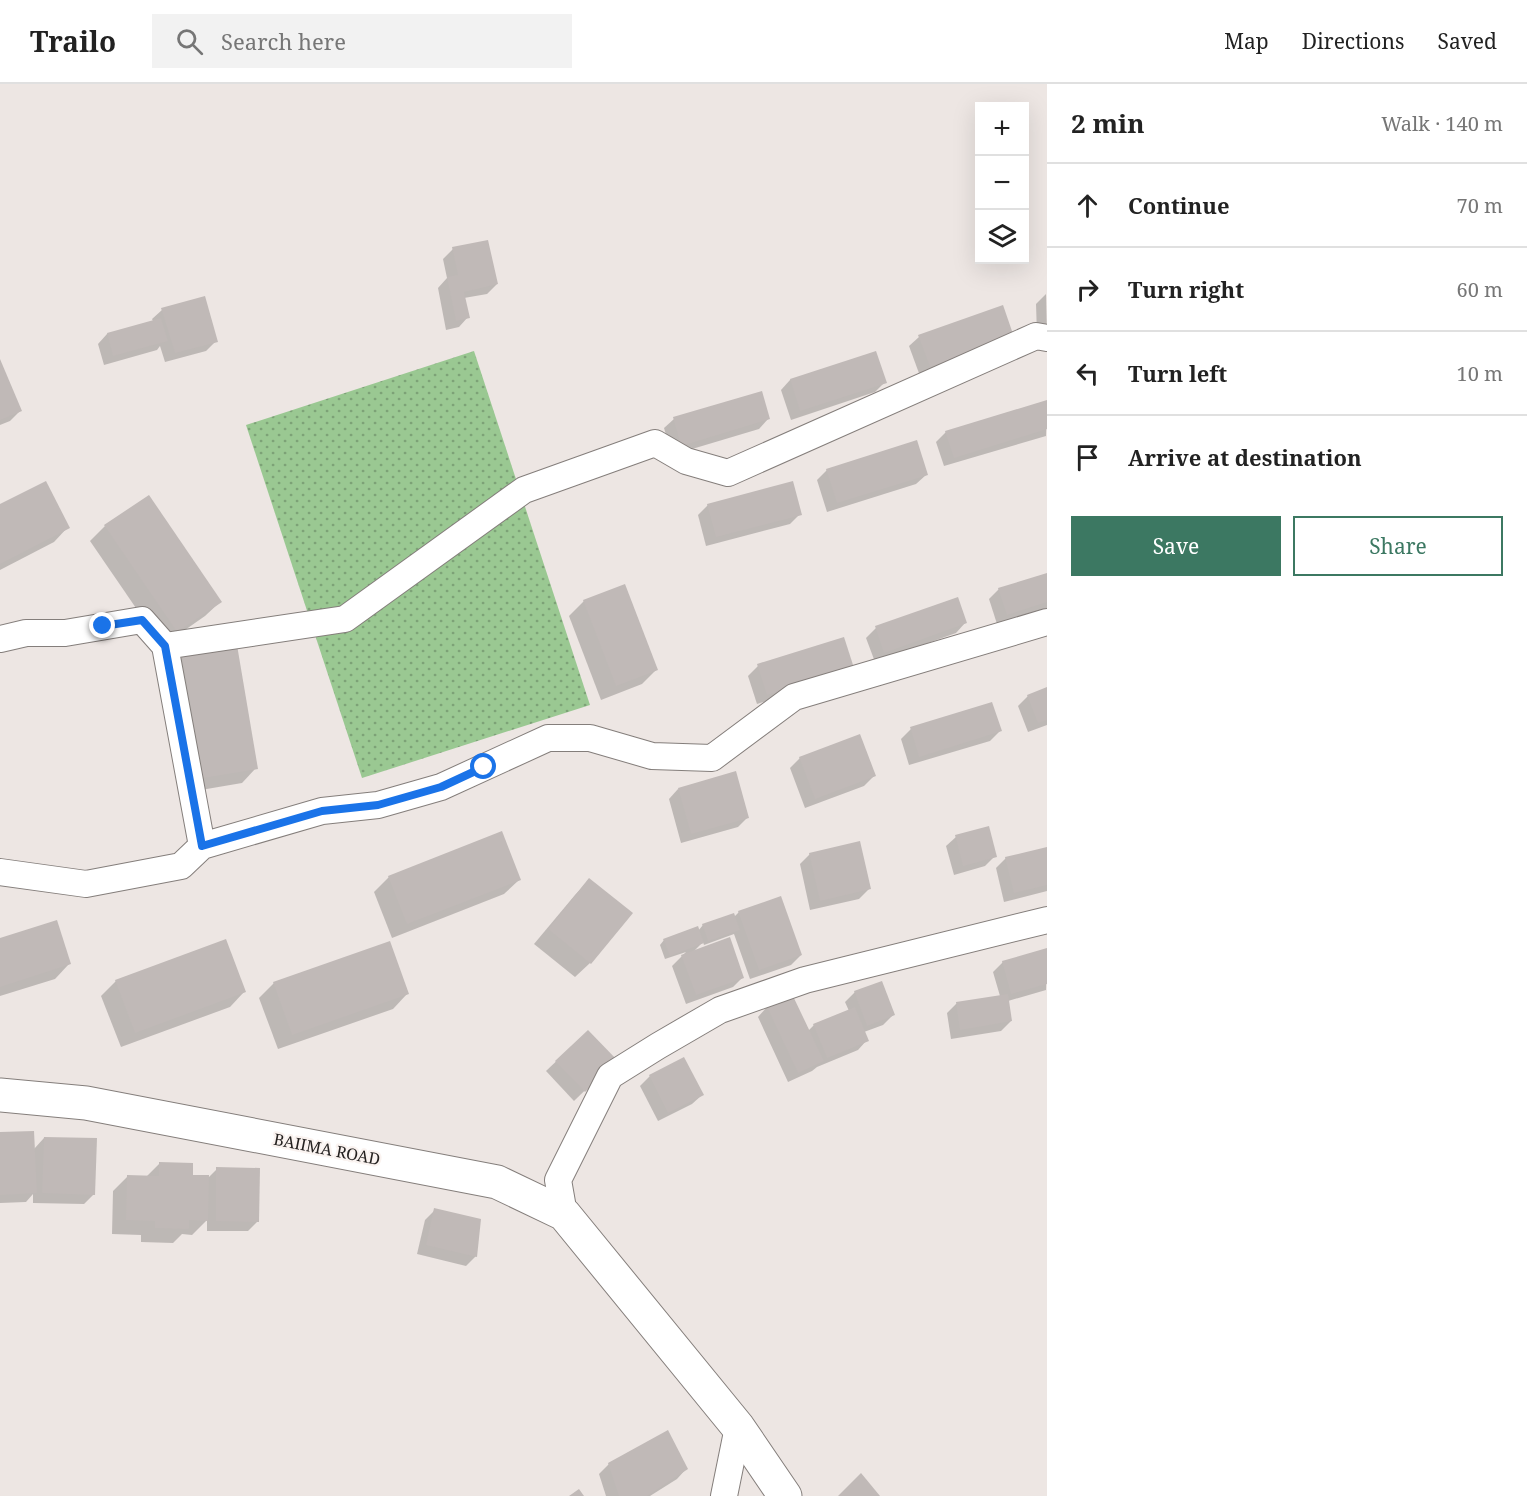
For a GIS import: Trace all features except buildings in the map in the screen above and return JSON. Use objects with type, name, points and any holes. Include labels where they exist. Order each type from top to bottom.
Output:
[{"type":"street","points":[[165,646],[345,619],[524,490],[655,443],[686,461],[728,473],[1036,336],[1047,338]]},
{"type":"street","points":[[0,639],[26,633],[65,633],[142,620],[165,646],[202,846]]},
{"type":"street","points":[[0,872],[86,884],[181,866],[202,846],[322,811],[378,805],[441,787],[548,738],[590,738],[652,756],[712,758],[794,697],[1047,622]]},
{"type":"street","points":[[564,1214],[558,1180],[610,1076],[658,1046],[720,1010],[805,980],[1047,920]]},
{"type":"street","name":"BAIIMA ROAD","points":[[0,1095],[86,1103],[497,1182],[564,1214],[738,1427],[785,1496]]},
{"type":"street","points":[[724,1496],[738,1427]]},
{"type":"green space","points":[[474,351],[590,705],[362,778],[246,425]]},
{"type":"route","points":[[103,626],[142,620],[165,646],[202,846],[322,811],[378,805],[441,787],[484,767]]}]
